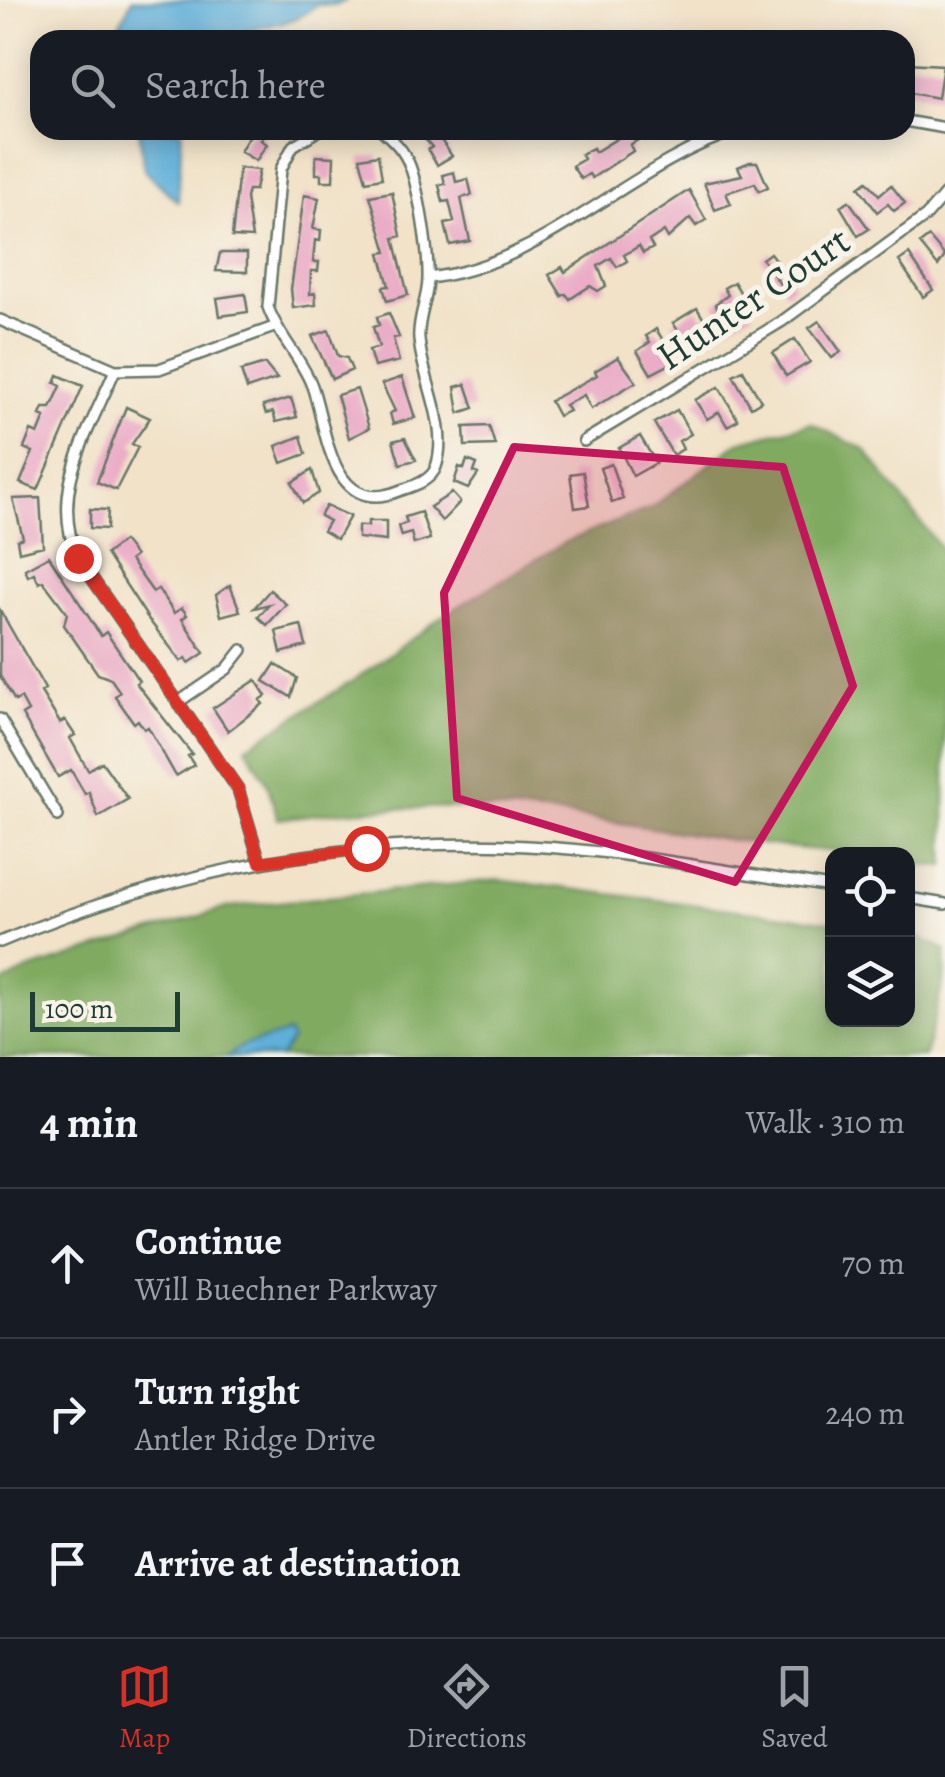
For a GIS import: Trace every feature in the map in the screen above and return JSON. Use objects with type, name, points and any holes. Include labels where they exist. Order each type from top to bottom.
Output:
[{"type":"street","points":[[915,123],[945,128]]},
{"type":"street","points":[[303,140],[293,146],[280,170],[268,307],[274,326],[312,386],[331,457],[344,482],[357,492],[390,495],[420,484],[435,470],[440,441],[418,337],[428,278],[411,167],[393,140]]},
{"type":"street","points":[[428,278],[486,266],[530,246],[660,163],[714,140]]},
{"type":"street","name":"Hunter Court","points":[[584,441],[781,322],[926,216],[945,194]]},
{"type":"street","points":[[0,320],[115,370],[158,369],[274,326]]},
{"type":"street","points":[[115,370],[70,477],[65,496],[66,527],[78,558],[238,789],[260,862]]},
{"type":"street","points":[[180,700],[227,669],[242,650]]},
{"type":"street","points":[[0,720],[58,816]]},
{"type":"street","points":[[0,942],[150,887],[260,862],[366,848],[478,844],[598,852],[825,886]]},
{"type":"street","points":[[915,899],[945,904]]},
{"type":"highlighted area","points":[[514,447],[783,467],[853,686],[735,882],[457,798],[444,593]]},
{"type":"green space","points":[[811,423],[865,450],[945,554],[945,866],[915,865],[915,847],[799,848],[535,812],[406,808],[278,819],[267,783],[246,747],[354,680],[443,616],[565,542],[651,508],[739,442]]},
{"type":"green space","points":[[498,880],[825,921],[825,1027],[915,1027],[915,935],[945,950],[945,973],[925,1057],[0,1057],[0,984],[28,970],[229,907]]},
{"type":"water","points":[[132,0],[346,0],[337,5],[316,5],[297,18],[251,30],[117,30]]},
{"type":"water","points":[[140,140],[181,140],[178,202],[144,170]]},
{"type":"water","points":[[288,1033],[292,1040],[280,1057],[226,1057],[244,1045]]},
{"type":"building","points":[[915,63],[943,65],[938,98],[915,94]]},
{"type":"building","points":[[247,140],[267,144],[256,161],[240,151]]},
{"type":"building","points":[[426,140],[441,140],[452,156],[437,165],[428,150],[432,147]]},
{"type":"building","points":[[615,140],[638,140],[630,145],[633,151],[592,178],[589,174],[581,179],[572,166],[584,159],[581,154],[593,148],[595,152]]},
{"type":"building","points":[[378,155],[382,178],[366,181],[360,158]]},
{"type":"building","points":[[316,156],[334,157],[333,181],[321,181],[321,174],[316,174]]},
{"type":"building","points":[[757,162],[768,187],[759,191],[755,183],[726,193],[731,204],[715,210],[704,183],[742,175],[738,167]]},
{"type":"building","points":[[239,168],[259,170],[255,190],[248,190],[246,198],[252,238],[232,237]]},
{"type":"building","points":[[454,172],[456,182],[468,179],[472,195],[461,198],[470,241],[450,245],[445,224],[454,222],[449,201],[443,202],[439,185],[445,184],[443,175]]},
{"type":"building","points":[[867,181],[879,195],[891,185],[905,203],[894,211],[888,204],[877,212],[859,187]]},
{"type":"building","points":[[689,190],[706,220],[696,226],[690,218],[668,238],[664,231],[649,241],[653,248],[643,253],[639,246],[624,255],[627,261],[617,267],[611,258],[598,266],[606,286],[598,291],[590,286],[570,299],[566,294],[562,296],[549,275],[562,267],[565,272]]},
{"type":"building","points":[[392,192],[401,236],[394,238],[408,295],[387,301],[383,287],[389,286],[380,253],[387,252],[370,196]]},
{"type":"building","points":[[304,195],[319,198],[313,229],[321,230],[320,241],[315,240],[313,262],[319,262],[318,271],[311,271],[310,294],[315,293],[316,305],[293,308],[291,289]]},
{"type":"building","points":[[849,201],[869,229],[858,236],[840,206]]},
{"type":"building","points":[[929,237],[945,256],[938,266],[920,244]]},
{"type":"building","points":[[220,253],[247,253],[247,272],[216,271]]},
{"type":"building","points":[[770,253],[795,285],[786,292],[762,259]]},
{"type":"building","points":[[909,254],[933,290],[923,297],[899,261]]},
{"type":"building","points":[[734,282],[753,313],[729,326],[715,304],[728,295],[724,288]]},
{"type":"building","points":[[245,294],[248,312],[220,316],[217,298]]},
{"type":"building","points":[[697,308],[714,336],[691,351],[673,323]]},
{"type":"building","points":[[389,313],[399,337],[393,338],[399,361],[374,367],[369,350],[379,347],[373,327],[379,325],[377,317]]},
{"type":"building","points":[[819,321],[841,352],[832,358],[809,328]]},
{"type":"building","points":[[656,329],[676,361],[651,374],[637,351],[650,342],[646,336]]},
{"type":"building","points":[[329,330],[338,356],[347,358],[352,370],[332,379],[312,336]]},
{"type":"building","points":[[795,339],[810,362],[786,376],[773,353]]},
{"type":"building","points":[[618,357],[636,382],[591,409],[584,395],[565,405],[569,411],[558,416],[550,401],[597,375],[595,371]]},
{"type":"building","points":[[265,364],[277,379],[247,389],[241,371]]},
{"type":"building","points":[[743,370],[761,401],[751,407],[733,375]]},
{"type":"building","points":[[58,375],[83,386],[38,490],[20,483],[33,452],[24,448],[31,431],[38,434],[45,417],[40,415],[43,408],[51,408],[61,386],[55,383]]},
{"type":"building","points":[[402,377],[415,418],[393,424],[390,413],[395,411],[382,384]]},
{"type":"building","points":[[466,384],[474,408],[459,413],[455,387]]},
{"type":"building","points":[[719,387],[738,420],[727,426],[719,412],[707,419],[695,400]]},
{"type":"building","points":[[357,389],[369,428],[349,438],[337,395]]},
{"type":"building","points":[[291,398],[297,417],[276,422],[273,412],[266,414],[263,406]]},
{"type":"building","points":[[126,407],[150,418],[132,444],[138,447],[116,490],[97,482]]},
{"type":"building","points":[[677,410],[691,434],[679,441],[683,449],[673,455],[654,423]]},
{"type":"building","points":[[489,426],[495,445],[465,446],[464,427]]},
{"type":"building","points":[[301,436],[306,454],[282,463],[276,446]]},
{"type":"building","points":[[640,436],[656,463],[633,476],[619,448]]},
{"type":"building","points":[[405,438],[416,460],[400,464],[393,441]]},
{"type":"building","points":[[467,460],[477,464],[474,472],[478,474],[468,489],[454,483],[459,467],[464,469]]},
{"type":"building","points":[[611,464],[623,499],[612,503],[600,468]]},
{"type":"building","points":[[312,470],[319,493],[303,503],[292,483]]},
{"type":"building","points":[[583,472],[589,506],[575,508],[570,474]]},
{"type":"building","points":[[452,493],[460,502],[442,521],[430,507]]},
{"type":"building","points":[[40,498],[43,546],[19,552],[17,540],[23,538],[13,499]]},
{"type":"building","points":[[326,506],[350,516],[337,539],[323,531],[329,521],[320,516]]},
{"type":"building","points":[[90,509],[108,510],[107,529],[90,528]]},
{"type":"building","points":[[421,512],[430,539],[414,544],[411,533],[401,536],[398,526],[407,523],[405,517]]},
{"type":"building","points":[[368,521],[386,521],[386,541],[358,538],[358,526],[368,526]]},
{"type":"building","points":[[123,541],[135,556],[130,560],[153,592],[158,589],[174,613],[182,608],[187,615],[182,619],[204,653],[189,663],[186,658],[181,661],[149,620],[106,554]]},
{"type":"building","points":[[49,556],[101,636],[106,632],[139,681],[136,683],[192,754],[188,756],[194,765],[176,776],[148,727],[144,729],[138,720],[134,723],[115,696],[120,692],[111,679],[98,674],[64,625],[67,613],[43,581],[39,583],[34,573],[28,576],[25,569]]},
{"type":"building","points":[[230,585],[240,611],[221,616],[216,595]]},
{"type":"building","points":[[270,590],[286,604],[267,625],[258,617],[270,604],[254,608]]},
{"type":"building","points":[[0,610],[45,689],[41,692],[60,723],[65,720],[75,735],[70,738],[88,770],[102,762],[128,799],[98,817],[89,792],[85,794],[71,770],[58,777],[22,715],[28,711],[21,698],[15,701],[0,676]]},
{"type":"building","points":[[301,625],[306,646],[281,653],[276,631]]},
{"type":"building","points":[[275,664],[297,678],[291,697],[264,681]]},
{"type":"building","points":[[256,680],[266,696],[260,700],[263,704],[228,731],[213,708]]},
{"type":"route","points":[[78,558],[212,746],[238,789],[260,862],[366,848]]}]
